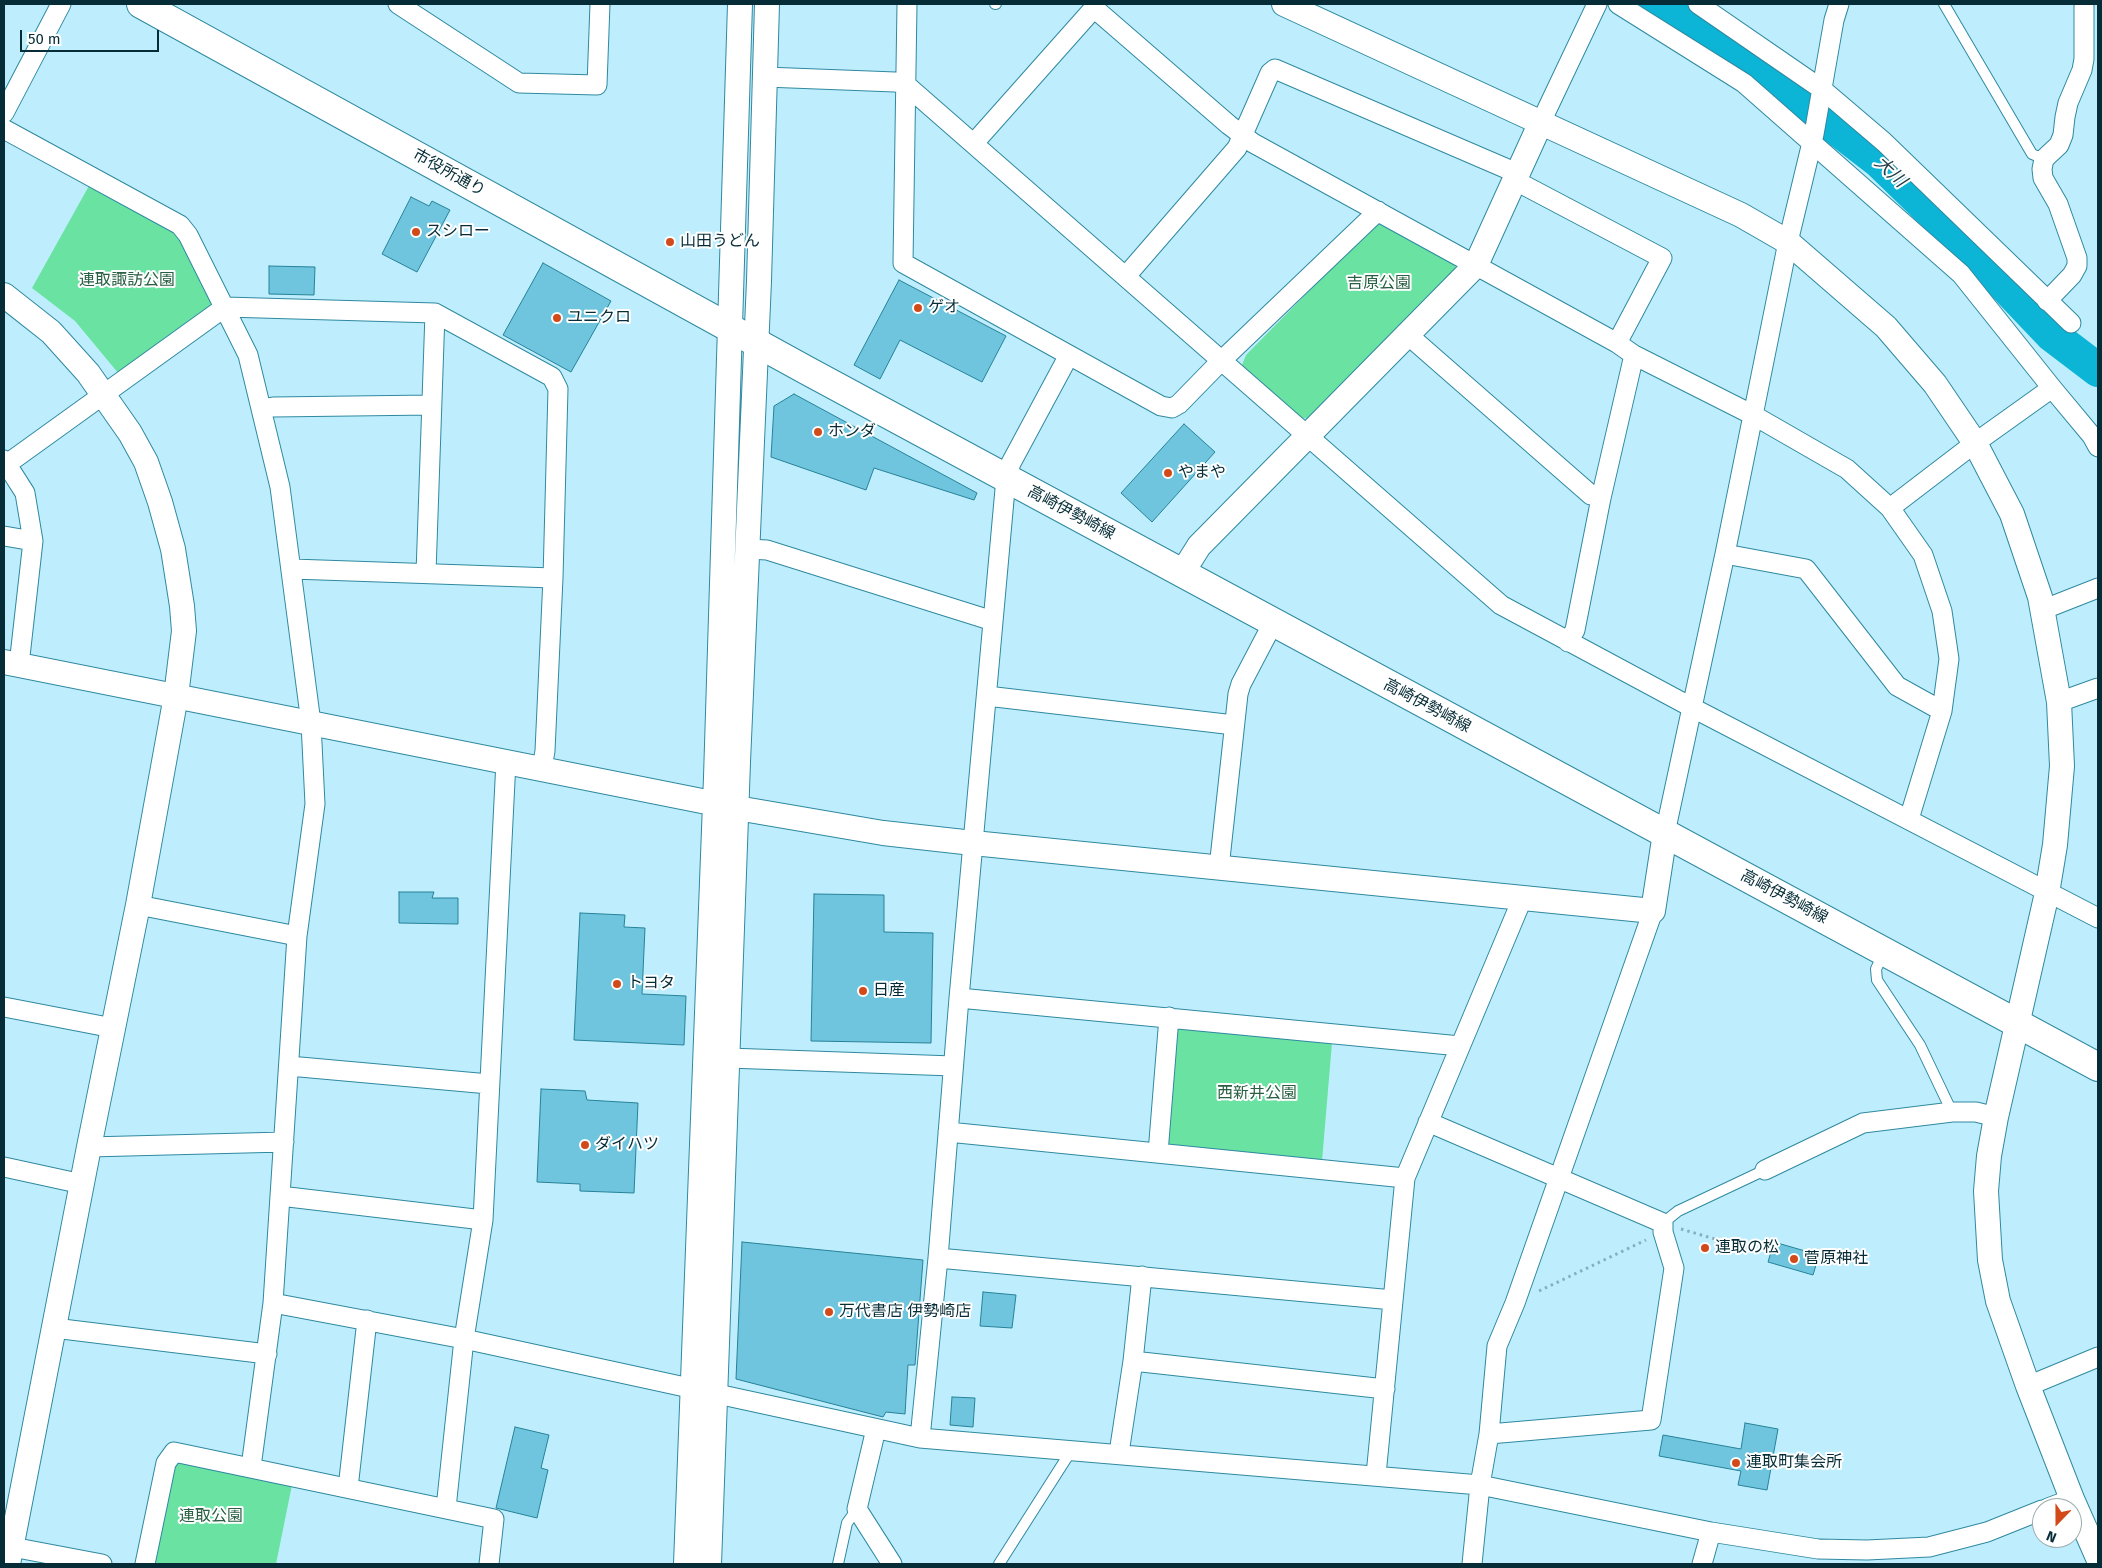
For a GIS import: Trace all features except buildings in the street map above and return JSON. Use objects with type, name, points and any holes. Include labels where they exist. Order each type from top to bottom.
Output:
[{"type":"main road","name":"市役所通り","points":[[141,4],[757,343]]},
{"type":"main road","name":"高崎伊勢崎線","points":[[757,343],[1273,623],[2098,1066]]},
{"type":"street","points":[[4,112],[62,4]]},
{"type":"street","points":[[398,4],[519,83],[597,85],[600,4]]},
{"type":"street","points":[[709,1564],[728,1058],[726,806],[729,328],[740,4]]},
{"type":"street","points":[[686,1564],[692,1389],[726,806],[748,549],[768,4]]},
{"type":"street","points":[[906,4],[902,263],[1161,406],[1172,408],[1179,404],[1221,361],[1378,211]]},
{"type":"street","points":[[1284,4],[1741,215],[1788,242],[1886,327],[1935,384],[1975,443],[2012,514],[2042,610],[2059,702],[2062,766],[2056,845],[2047,893],[1996,1117],[1989,1156],[1986,1191],[1990,1260],[1998,1301],[2028,1386],[2072,1498]]},
{"type":"street","points":[[1182,573],[1199,546],[1476,266],[1597,4]]},
{"type":"street","points":[[1618,4],[1744,83],[1813,139],[1962,274],[2092,436],[2098,447]]},
{"type":"street","points":[[1698,4],[1822,94],[1884,142],[2047,302],[2071,323]]},
{"type":"street","points":[[1472,1564],[1480,1485],[1489,1434],[1497,1346],[1515,1303],[1653,911],[1665,833],[1691,707],[1726,554],[1788,242],[1813,139],[1834,20],[1839,4]]},
{"type":"street","points":[[2047,302],[2072,275],[2077,266],[2078,258],[2058,204],[2044,178],[2042,169],[2044,159],[2059,145],[2063,135],[2064,117],[2068,102],[2082,70],[2084,4]]},
{"type":"street","points":[[974,144],[1095,6],[1242,135],[1254,143],[1616,343],[1634,355],[1753,415],[1847,469],[1890,508],[1923,555],[1942,610],[1949,659],[1942,711],[1909,819]]},
{"type":"street","points":[[1126,276],[1238,148],[1270,74],[1275,69],[1517,178],[1662,258],[1616,343]]},
{"type":"street","points":[[764,78],[895,82],[905,84],[1501,605],[1691,707],[2098,918]]},
{"type":"street","points":[[4,129],[180,225],[188,235],[248,355],[280,487],[292,569],[310,723],[315,804],[296,936],[273,1303],[251,1467]]},
{"type":"street","points":[[4,295],[51,332],[104,393],[130,432],[146,462],[160,502],[173,549],[184,631],[176,696],[138,905],[88,1147],[10,1555],[102,1564]]},
{"type":"street","points":[[542,768],[545,751],[553,578],[558,389],[552,376],[435,313],[225,308],[5,462],[25,493],[33,541],[12,663],[726,806],[883,833],[1653,911]]},
{"type":"street","points":[[426,573],[435,313]]},
{"type":"street","points":[[1408,335],[1591,495],[1601,498]]},
{"type":"street","points":[[920,1438],[938,1258],[953,1066],[1006,478],[1011,463],[1069,354]]},
{"type":"street","points":[[1568,642],[1575,630],[1601,498],[1634,355]]},
{"type":"street","points":[[1890,508],[1975,443],[2052,388]]},
{"type":"street","points":[[261,409],[273,406],[432,406]]},
{"type":"street","points":[[4,536],[33,541]]},
{"type":"street","points":[[748,549],[767,550],[993,621]]},
{"type":"street","points":[[1726,554],[1806,569],[1897,686],[1942,711]]},
{"type":"street","points":[[292,569],[553,578]]},
{"type":"street","points":[[2042,610],[2098,588]]},
{"type":"street","points":[[1219,868],[1238,694],[1241,684],[1273,623]]},
{"type":"street","points":[[2059,702],[2098,688]]},
{"type":"street","points":[[987,696],[1234,725]]},
{"type":"street","points":[[446,1508],[464,1340],[483,1220],[506,761]]},
{"type":"street","points":[[1376,1475],[1404,1178],[1523,897]]},
{"type":"street","points":[[138,905],[296,936]]},
{"type":"street","points":[[959,998],[1460,1046]]},
{"type":"street","points":[[4,1007],[113,1028]]},
{"type":"street","points":[[1158,1153],[1168,1017]]},
{"type":"street","points":[[728,1058],[953,1066]]},
{"type":"street","points":[[289,1066],[489,1084]]},
{"type":"street","points":[[1765,1170],[1863,1123],[1952,1112],[1976,1112],[1996,1117]]},
{"type":"street","points":[[1428,1122],[1560,1177],[1663,1228],[1674,1268],[1651,1420],[1489,1434]]},
{"type":"street","points":[[948,1132],[1404,1178]]},
{"type":"street","points":[[88,1147],[284,1142]]},
{"type":"street","points":[[4,1167],[82,1184]]},
{"type":"street","points":[[280,1196],[483,1220]]},
{"type":"street","points":[[938,1258],[1393,1300]]},
{"type":"street","points":[[1119,1453],[1133,1361],[1142,1276]]},
{"type":"street","points":[[273,1303],[464,1340],[920,1438],[1071,1451],[1119,1453],[1480,1485],[1818,1556],[1868,1550],[1929,1547],[1987,1532],[2032,1514]]},
{"type":"street","points":[[348,1488],[367,1320]]},
{"type":"street","points":[[54,1328],[267,1354]]},
{"type":"street","points":[[2028,1386],[2098,1356]]},
{"type":"street","points":[[1133,1361],[1385,1390]]},
{"type":"street","points":[[876,1428],[858,1509],[892,1564]]},
{"type":"street","points":[[145,1564],[166,1463],[174,1452],[494,1519],[489,1564]]},
{"type":"street","points":[[2082,1521],[2098,1558]]},
{"type":"street","points":[[1702,1564],[1711,1532]]},
{"type":"lane","points":[[1944,4],[2032,154],[2044,159]]},
{"type":"lane","points":[[1884,952],[1876,969],[1877,980],[1920,1045],[1952,1112]]},
{"type":"lane","points":[[1663,1228],[1678,1211],[1765,1170]]},
{"type":"lane","points":[[999,1564],[1071,1451]]},
{"type":"lane","points":[[838,1564],[847,1523],[858,1509]]},
{"type":"path","points":[[1515,1303],[1663,1228],[1749,1249]]},
{"type":"green space","name":"連取諏訪公園","points":[[90,184],[177,233],[214,305],[119,374],[75,321],[32,288]]},
{"type":"green space","name":"吉原公園","points":[[1379,223],[1455,265],[1456,271],[1310,419],[1302,418],[1242,365],[1246,355],[1372,227]]},
{"type":"green space","name":"西新井公園","points":[[1178,1027],[1332,1043],[1322,1161],[1169,1144],[1164,1137]]},
{"type":"green space","name":"連取公園","points":[[180,1461],[292,1485],[276,1564],[158,1564],[153,1560],[171,1468]]},
{"type":"waterway","name":"大川","points":[[1657,4],[1751,70],[1805,104],[1879,161],[1973,252],[2052,335],[2098,370]]},
{"type":"place","name":"スシロー","points":[[416,232]]},
{"type":"place","name":"山田うどん","points":[[670,242]]},
{"type":"place","name":"ゲオ","points":[[918,308]]},
{"type":"place","name":"ユニクロ","points":[[557,318]]},
{"type":"place","name":"ホンダ","points":[[818,432]]},
{"type":"place","name":"やまや","points":[[1168,473]]},
{"type":"place","name":"トヨタ","points":[[617,984]]},
{"type":"place","name":"日産","points":[[863,991]]},
{"type":"place","name":"ダイハツ","points":[[585,1145]]},
{"type":"place","name":"連取の松","points":[[1705,1248]]},
{"type":"place","name":"菅原神社","points":[[1794,1259]]},
{"type":"place","name":"万代書店 伊勢崎店","points":[[829,1312]]},
{"type":"place","name":"連取町集会所","points":[[1736,1463]]}]
